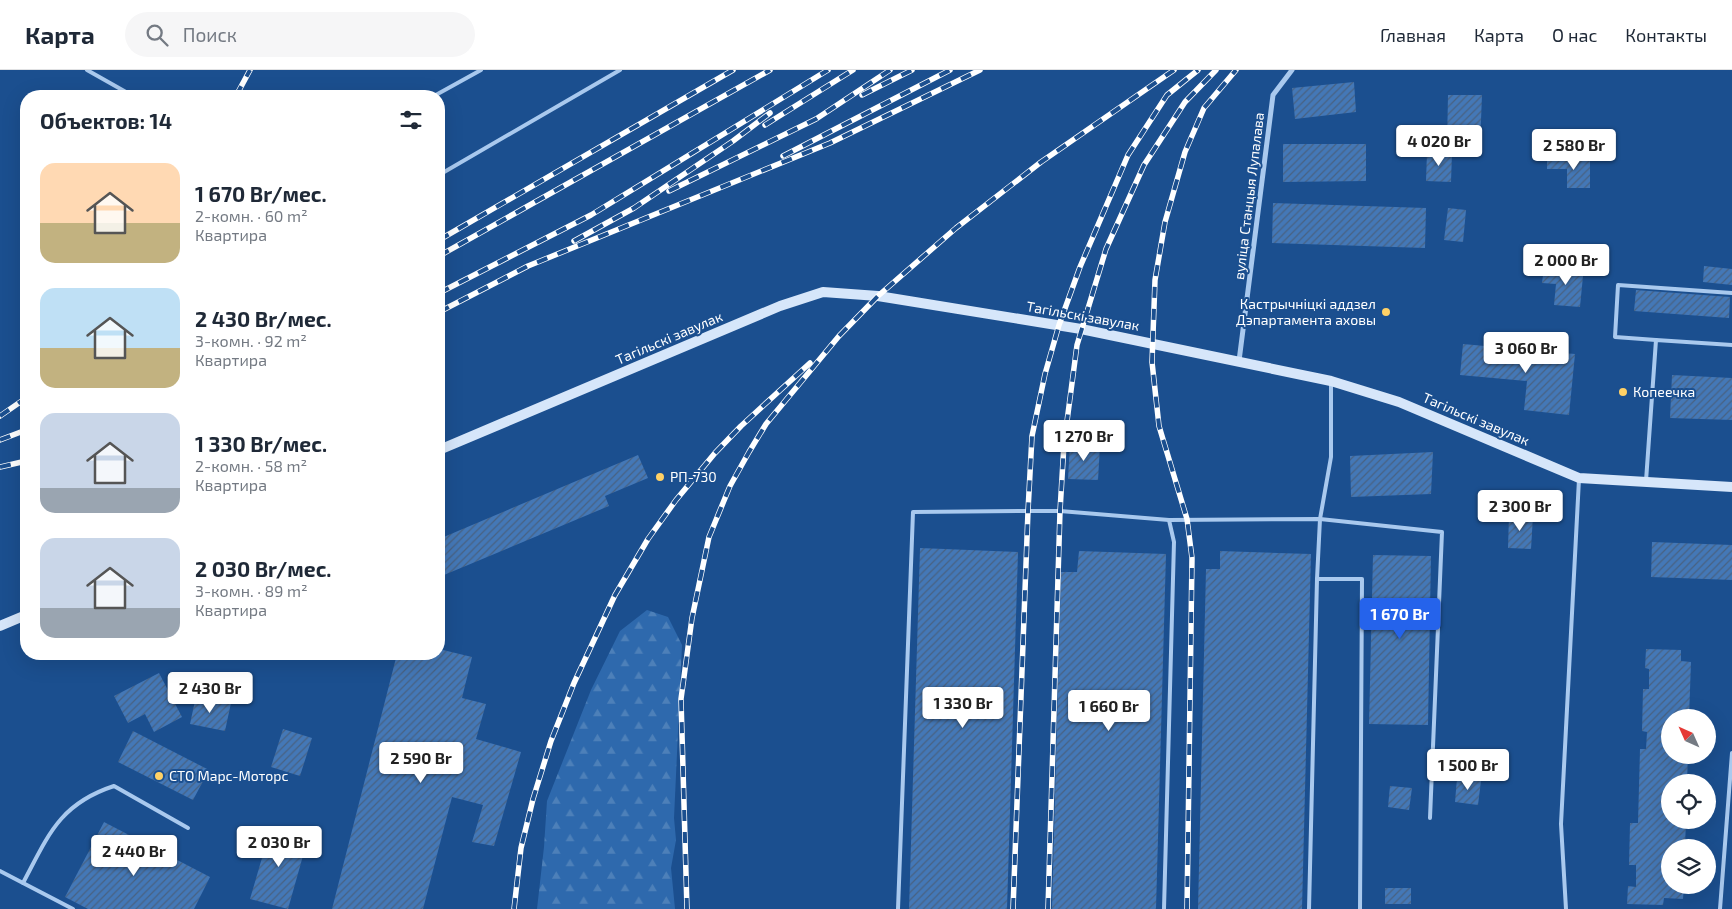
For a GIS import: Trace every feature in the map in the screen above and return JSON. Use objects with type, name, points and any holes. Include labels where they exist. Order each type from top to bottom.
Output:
[{"type":"main road","name":"Тагільскі завулак","points":[[445,447],[780,306],[823,292],[878,296],[1044,322],[1331,381],[1399,402],[1579,478],[1732,487]]},
{"type":"main road","points":[[0,626],[20,618]]},
{"type":"street","name":"вуліца Станцыя Лупалава","points":[[1239,361],[1273,95],[1292,70]]},
{"type":"lane","points":[[87,70],[122,90]]},
{"type":"lane","points":[[445,90],[481,70]]},
{"type":"lane","points":[[445,172],[620,70]]},
{"type":"lane","points":[[1732,293],[1618,285],[1615,337],[1732,345]]},
{"type":"lane","points":[[1646,481],[1656,340]]},
{"type":"lane","points":[[1309,909],[1320,519],[1331,457],[1331,381]]},
{"type":"lane","points":[[1566,909],[1562,824],[1579,478]]},
{"type":"lane","points":[[898,909],[913,512],[1060,511],[1169,520],[1320,519],[1442,532],[1430,818]]},
{"type":"lane","points":[[1164,909],[1174,542],[1169,520]]},
{"type":"lane","points":[[1318,579],[1362,579],[1360,909]]},
{"type":"lane","points":[[1720,909],[1732,753]]},
{"type":"lane","points":[[23,883],[56,823],[76,805],[99,791],[114,786],[188,828]]},
{"type":"lane","points":[[0,871],[73,909]]},
{"type":"green space","points":[[647,610],[668,617],[682,645],[674,818],[676,840],[671,868],[675,909],[537,909],[547,801],[591,690],[620,631]]},
{"type":"building","points":[[1354,82],[1356,112],[1295,119],[1292,88]]},
{"type":"building","points":[[1448,95],[1482,95],[1480,146],[1447,145]]},
{"type":"building","points":[[1283,144],[1366,144],[1366,181],[1283,182]]},
{"type":"building","points":[[1427,152],[1452,153],[1451,182],[1426,181]]},
{"type":"building","points":[[1547,159],[1590,159],[1590,188],[1567,188],[1567,169],[1547,169]]},
{"type":"building","points":[[1273,203],[1426,208],[1425,248],[1272,243]]},
{"type":"building","points":[[1448,208],[1466,210],[1463,242],[1444,240]]},
{"type":"building","points":[[1553,265],[1575,267],[1574,275],[1583,276],[1580,307],[1554,305],[1556,284],[1542,283],[1543,275],[1552,276]]},
{"type":"building","points":[[1704,266],[1732,269],[1732,285],[1703,282]]},
{"type":"building","points":[[1636,290],[1730,297],[1729,318],[1634,311]]},
{"type":"building","points":[[1463,344],[1575,354],[1569,415],[1524,410],[1527,381],[1460,375]]},
{"type":"building","points":[[1672,375],[1732,378],[1732,420],[1670,418]]},
{"type":"building","points":[[1070,444],[1100,446],[1098,480],[1068,479]]},
{"type":"building","points":[[1433,452],[1431,494],[1351,497],[1350,456]]},
{"type":"building","points":[[638,455],[648,478],[605,496],[609,506],[445,575],[445,536]]},
{"type":"building","points":[[1509,515],[1533,516],[1531,549],[1508,548]]},
{"type":"building","points":[[1652,542],[1732,545],[1732,580],[1651,577]]},
{"type":"building","points":[[920,548],[1018,552],[1007,909],[909,909]]},
{"type":"building","points":[[1079,551],[1166,554],[1156,909],[1052,909],[1061,572],[1077,572]]},
{"type":"building","points":[[1220,551],[1311,554],[1302,909],[1198,909],[1206,569],[1220,569]]},
{"type":"building","points":[[1373,555],[1431,556],[1428,725],[1369,724]]},
{"type":"building","points":[[1646,649],[1681,650],[1681,661],[1691,662],[1689,709],[1661,709],[1661,764],[1688,764],[1687,774],[1661,774],[1661,829],[1686,829],[1685,839],[1661,839],[1661,894],[1683,894],[1683,899],[1664,898],[1663,905],[1627,904],[1628,886],[1636,887],[1636,865],[1629,865],[1630,823],[1638,823],[1640,749],[1646,749],[1647,732],[1642,731],[1643,689],[1649,689],[1649,669],[1645,668]]},
{"type":"building","points":[[445,650],[472,657],[462,698],[486,704],[476,739],[521,752],[494,846],[472,842],[483,805],[452,797],[423,909],[332,909],[395,660],[445,660]]},
{"type":"building","points":[[159,673],[182,717],[154,732],[145,714],[128,723],[114,696]]},
{"type":"building","points":[[196,696],[231,703],[225,731],[190,724]]},
{"type":"building","points":[[283,729],[312,738],[300,776],[271,767]]},
{"type":"building","points":[[133,731],[209,770],[193,800],[118,762]]},
{"type":"building","points":[[1457,778],[1481,781],[1478,805],[1455,802]]},
{"type":"building","points":[[1390,786],[1412,788],[1409,810],[1388,807]]},
{"type":"building","points":[[104,822],[210,877],[194,909],[88,909],[65,897]]},
{"type":"building","points":[[271,827],[308,838],[288,909],[250,899]]},
{"type":"building","points":[[1385,888],[1411,888],[1411,904],[1385,904]]},
{"type":"railway","points":[[239,90],[250,70]]},
{"type":"railway","points":[[445,237],[733,70]]},
{"type":"railway","points":[[445,253],[770,70]]},
{"type":"railway","points":[[445,290],[591,215],[828,70]]},
{"type":"railway","points":[[765,125],[853,70]]},
{"type":"railway","points":[[669,191],[816,119],[890,70]]},
{"type":"railway","points":[[862,95],[912,70]]},
{"type":"railway","points":[[783,156],[950,70]]},
{"type":"railway","points":[[445,309],[528,266],[830,143],[980,70]]},
{"type":"railway","points":[[687,909],[681,699],[692,618],[709,537],[730,486],[749,452],[766,424],[839,336],[878,296],[956,228],[1041,162],[1174,70]]},
{"type":"railway","points":[[1013,909],[1032,436],[1045,374],[1059,325],[1080,267],[1128,155],[1167,95],[1198,70]]},
{"type":"railway","points":[[1048,909],[1060,511],[1064,444],[1077,345],[1106,249],[1144,165],[1185,102],[1216,70]]},
{"type":"railway","points":[[1187,909],[1192,558],[1187,519],[1159,426],[1152,362],[1155,280],[1165,222],[1185,152],[1204,108],[1236,70]]},
{"type":"railway","points":[[574,241],[634,208],[733,141],[770,113]]},
{"type":"railway","points":[[514,909],[521,848],[533,799],[551,741],[574,683],[615,595],[648,539],[676,500],[715,453],[741,426],[810,363]]},
{"type":"railway","points":[[0,416],[20,402]]},
{"type":"railway","points":[[0,440],[20,432]]},
{"type":"railway","points":[[0,467],[20,462]]},
{"type":"place","name":"Кастрычніцкі аддзел Дэпартамента аховы","points":[[1386,312]]},
{"type":"place","name":"Копеечка","points":[[1623,392]]},
{"type":"place","name":"РП-730","points":[[660,477]]},
{"type":"place","name":"СТО Марс-Моторс","points":[[159,776]]}]
